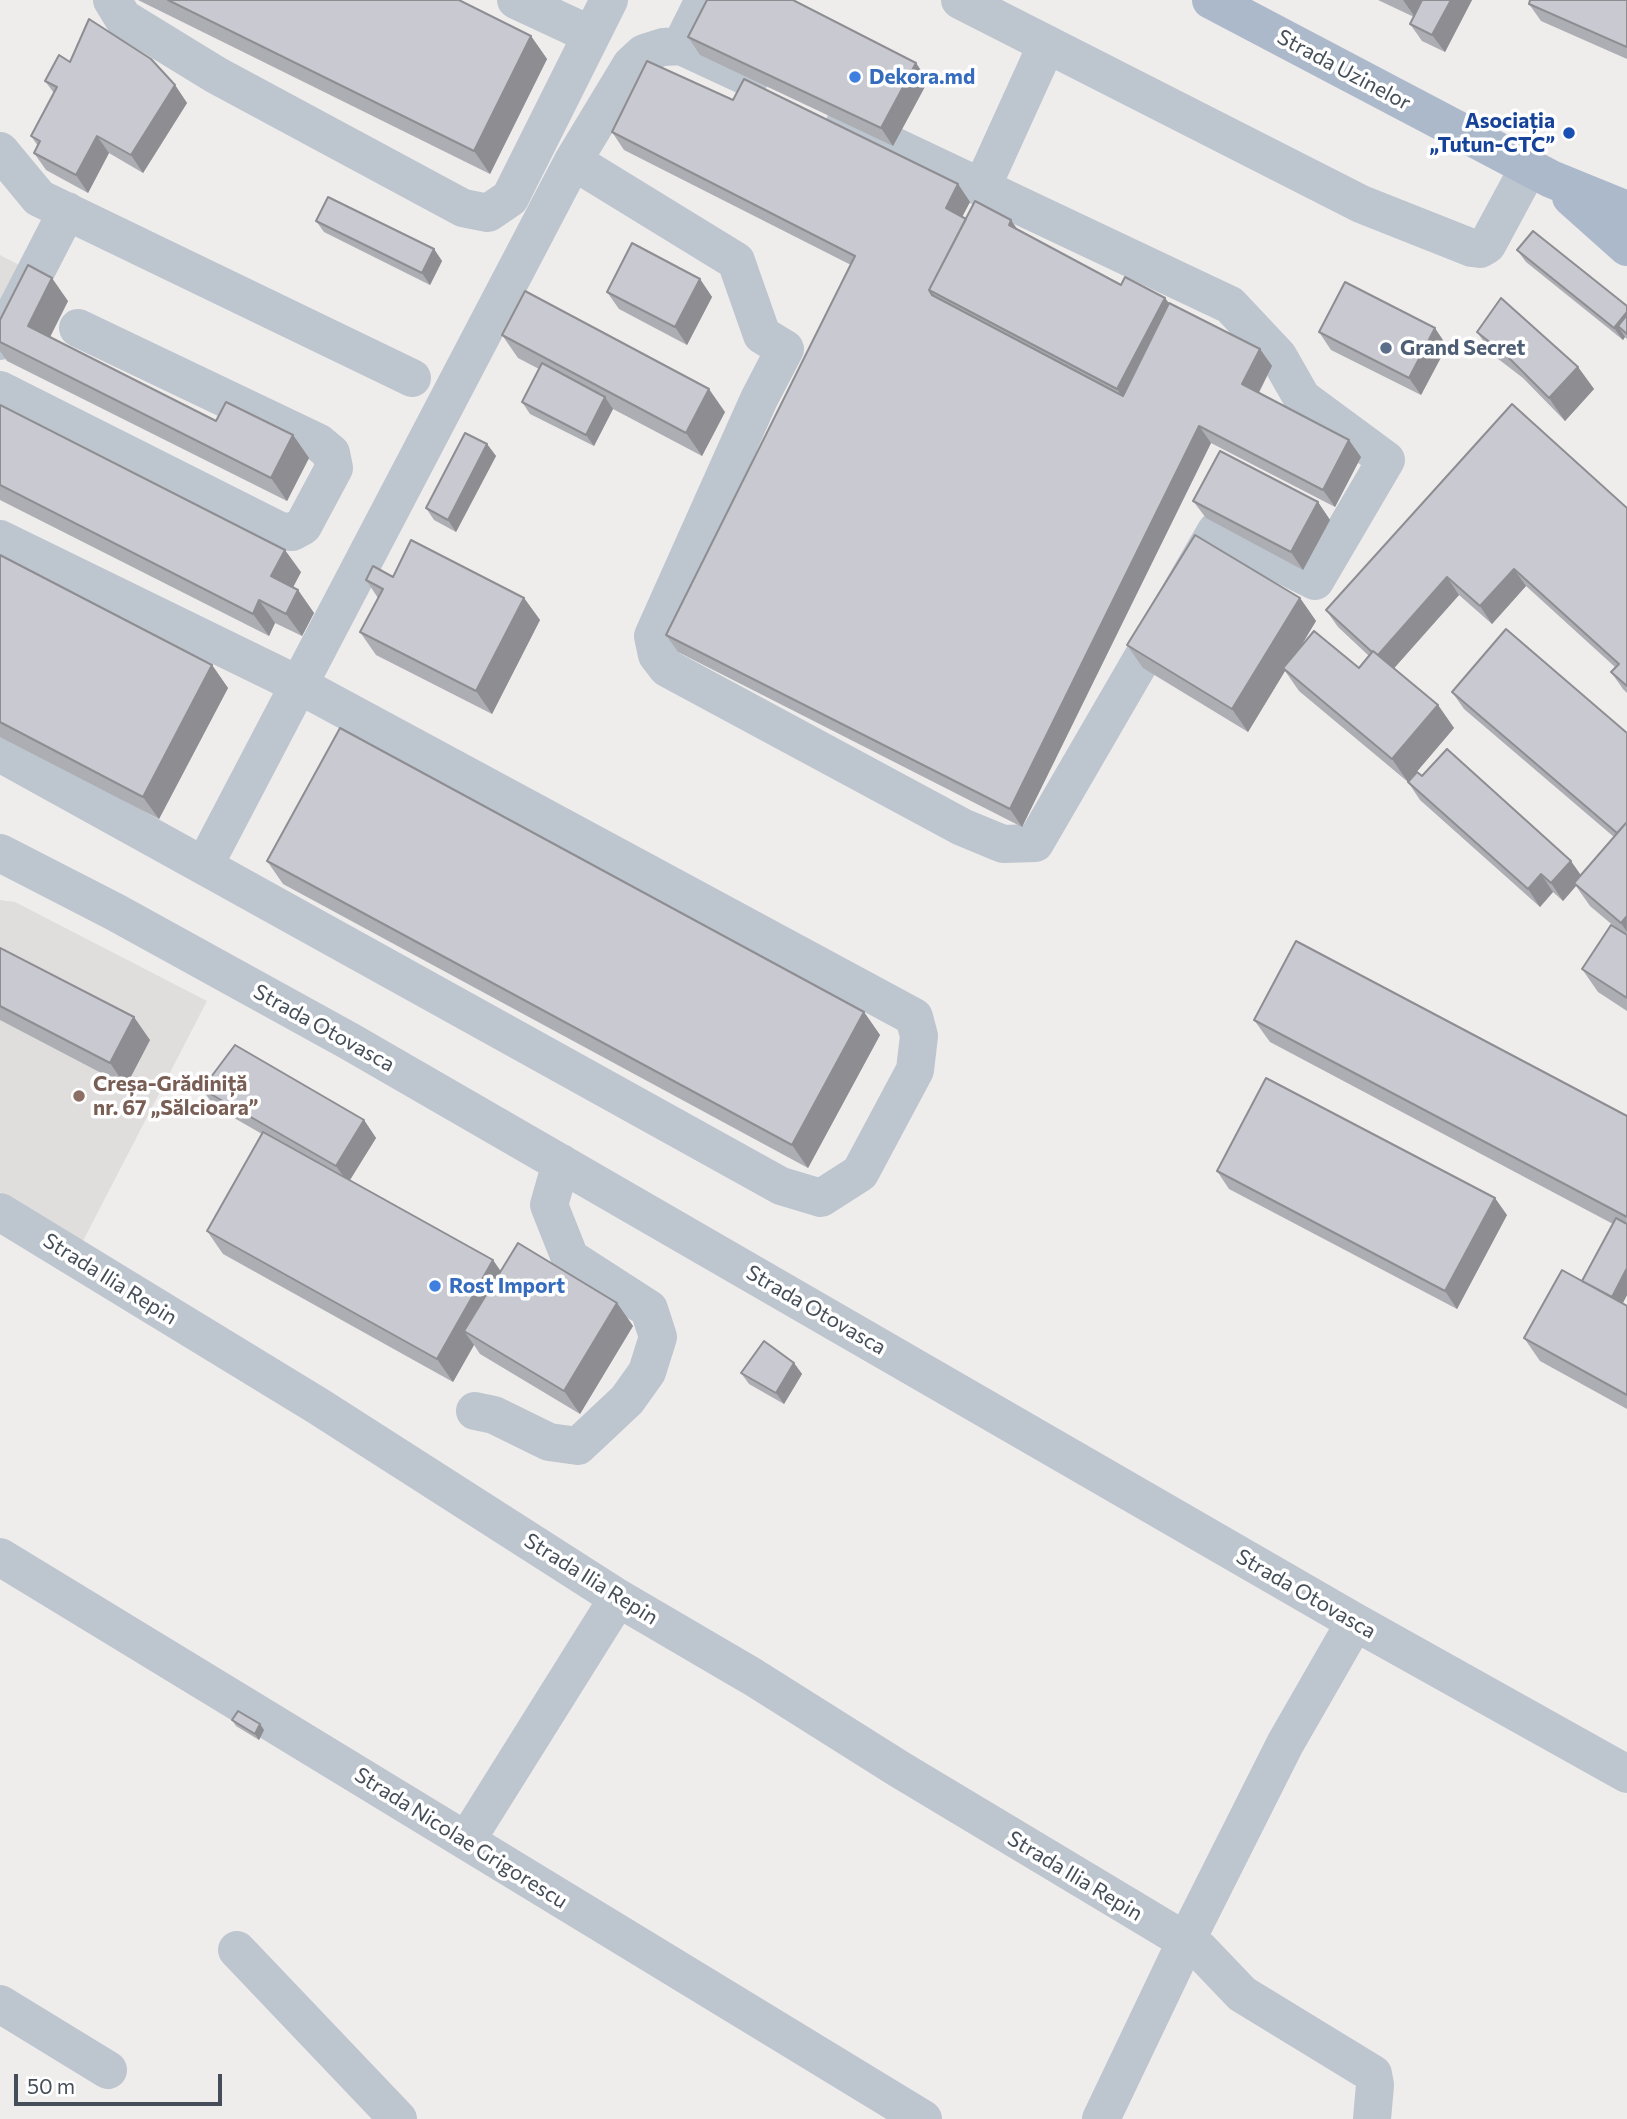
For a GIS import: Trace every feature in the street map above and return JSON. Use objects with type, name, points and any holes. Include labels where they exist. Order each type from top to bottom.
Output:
[{"type":"main road","name":"Strada Uzinelor","points":[[1211,0],[1540,173],[1627,210]]},
{"type":"main road","name":"Strada Uzinelor","points":[[1540,173],[1627,247]]},
{"type":"street","points":[[112,0],[123,18],[216,75],[463,208],[488,213],[510,198],[609,0]]},
{"type":"street","points":[[516,0],[591,35]]},
{"type":"street","points":[[681,46],[704,0]]},
{"type":"street","points":[[960,0],[1361,204],[1472,248],[1487,245],[1540,173]]},
{"type":"street","points":[[982,187],[1048,44]]},
{"type":"street","points":[[204,866],[573,161],[631,65],[644,53],[663,47],[681,46],[781,93]]},
{"type":"street","points":[[573,161],[736,261],[762,335],[785,349],[759,399],[653,636],[657,655],[667,667],[962,828],[1003,844],[1035,843],[1216,531],[1315,581],[1387,460],[1302,398],[1279,356],[1230,305],[818,110]]},
{"type":"street","points":[[0,151],[39,198],[412,378]]},
{"type":"street","points":[[0,341],[67,211]]},
{"type":"street","points":[[0,390],[280,531],[292,532],[303,526],[334,468],[331,453],[318,443],[78,328]]},
{"type":"street","points":[[0,539],[299,685],[914,1017],[919,1036],[915,1070],[860,1174],[821,1198],[781,1186],[0,753]]},
{"type":"street","name":"Strada Otovasca","points":[[0,853],[208,963],[561,1163],[1354,1622],[1627,1774]]},
{"type":"street","points":[[475,1411],[494,1415],[549,1442],[578,1446],[627,1400],[647,1372],[658,1337],[649,1310],[570,1258],[548,1205],[561,1163]]},
{"type":"street","name":"Strada Ilia Repin","points":[[0,1212],[318,1406],[618,1598],[753,1677],[899,1769],[1199,1949],[1242,1994],[1373,2074],[1375,2085],[1372,2119]]},
{"type":"street","name":"Strada Nicolae Grigorescu","points":[[0,1557],[923,2119]]},
{"type":"street","points":[[466,1841],[618,1598]]},
{"type":"street","points":[[1101,2119],[1185,1943],[1285,1744],[1354,1622]]},
{"type":"street","points":[[237,1950],[398,2119]]},
{"type":"street","points":[[0,2004],[108,2070]]},
{"type":"shaded area","points":[[0,255],[23,267],[0,313]]},
{"type":"shaded area","name":"Creșa-Grădiniță nr. 67 „Sălcioara”","points":[[0,900],[15,902],[207,1001],[83,1241],[0,1192]]},
{"type":"building","points":[[168,0],[459,0],[531,36],[474,151]]},
{"type":"building","points":[[707,0],[793,0],[916,63],[881,128],[688,37]]},
{"type":"building","points":[[1422,0],[1451,0],[1432,35],[1410,24]]},
{"type":"building","points":[[1530,0],[1627,0],[1627,47],[1529,4]]},
{"type":"building","points":[[89,19],[151,59],[175,85],[131,155],[97,136],[76,175],[34,153],[40,141],[31,136],[57,87],[45,81],[59,55],[70,62]]},
{"type":"building","points":[[647,61],[733,100],[744,79],[958,184],[946,208],[966,219],[929,290],[932,295],[1123,396],[1169,303],[1260,349],[1242,384],[1349,440],[1323,490],[1199,426],[1010,809],[666,635],[855,256],[612,132]]},
{"type":"building","points":[[328,197],[434,249],[422,273],[316,221]]},
{"type":"building","points":[[975,201],[1011,220],[1009,225],[1121,285],[1125,277],[1165,298],[1117,389],[929,290]]},
{"type":"building","points":[[1533,231],[1627,306],[1627,312],[1614,328],[1517,250]]},
{"type":"building","points":[[632,243],[700,279],[675,327],[607,292]]},
{"type":"building","points":[[28,265],[52,278],[28,326],[216,421],[226,402],[293,435],[271,478],[0,342],[0,320]]},
{"type":"building","points":[[1345,282],[1435,328],[1409,378],[1319,332]]},
{"type":"building","points":[[525,291],[709,389],[686,433],[502,335]]},
{"type":"building","points":[[1501,298],[1578,367],[1549,398],[1507,356],[1477,332]]},
{"type":"building","points":[[1627,315],[1627,334],[1618,326]]},
{"type":"building","points":[[542,363],[605,397],[586,435],[522,402]]},
{"type":"building","points":[[1512,404],[1627,508],[1627,686],[1611,672],[1619,664],[1514,569],[1480,606],[1447,577],[1378,655],[1326,610]]},
{"type":"building","points":[[0,405],[285,550],[271,576],[298,590],[286,614],[259,600],[253,614],[0,485]]},
{"type":"building","points":[[465,433],[487,444],[448,520],[426,508]]},
{"type":"building","points":[[1220,451],[1318,502],[1291,552],[1193,501]]},
{"type":"building","points":[[1195,535],[1300,598],[1232,709],[1127,645]]},
{"type":"building","points":[[411,540],[524,598],[476,691],[360,632],[383,589],[366,580],[373,566],[393,577]]},
{"type":"building","points":[[0,555],[212,665],[143,797],[0,722]]},
{"type":"building","points":[[1506,629],[1627,733],[1627,822],[1617,833],[1452,692]]},
{"type":"building","points":[[1314,631],[1359,668],[1373,651],[1438,705],[1392,759],[1283,668]]},
{"type":"building","points":[[340,728],[864,1012],[792,1145],[267,861]]},
{"type":"building","points":[[1447,749],[1571,861],[1551,883],[1541,874],[1528,889],[1408,782],[1417,772],[1422,776]]},
{"type":"building","points":[[1627,822],[1627,916],[1621,923],[1574,883]]},
{"type":"building","points":[[1611,925],[1627,935],[1627,998],[1582,969]]},
{"type":"building","points":[[1296,941],[1627,1116],[1627,1217],[1254,1020]]},
{"type":"building","points":[[0,948],[134,1017],[110,1063],[0,1006]]},
{"type":"building","points":[[235,1045],[364,1120],[336,1166],[202,1089]]},
{"type":"building","points":[[1266,1078],[1495,1198],[1445,1291],[1217,1171]]},
{"type":"building","points":[[263,1132],[493,1260],[437,1359],[207,1231]]},
{"type":"building","points":[[1616,1218],[1627,1224],[1627,1268],[1612,1297],[1582,1281]]},
{"type":"building","points":[[518,1243],[617,1303],[564,1391],[464,1331]]},
{"type":"building","points":[[1562,1270],[1627,1306],[1627,1395],[1524,1338]]},
{"type":"building","points":[[764,1341],[794,1363],[776,1393],[741,1373]]},
{"type":"building","points":[[238,1711],[260,1724],[255,1734],[232,1720]]},
{"type":"place","name":"Dekora.md","points":[[855,77]]},
{"type":"place","name":"Asociația „Tutun-CTC”","points":[[1569,133]]},
{"type":"place","name":"Grand Secret","points":[[1386,348]]},
{"type":"place","name":"Creșa-Grădiniță nr. 67 „Sălcioara”","points":[[79,1096]]},
{"type":"place","name":"Rost Import","points":[[435,1286]]}]
